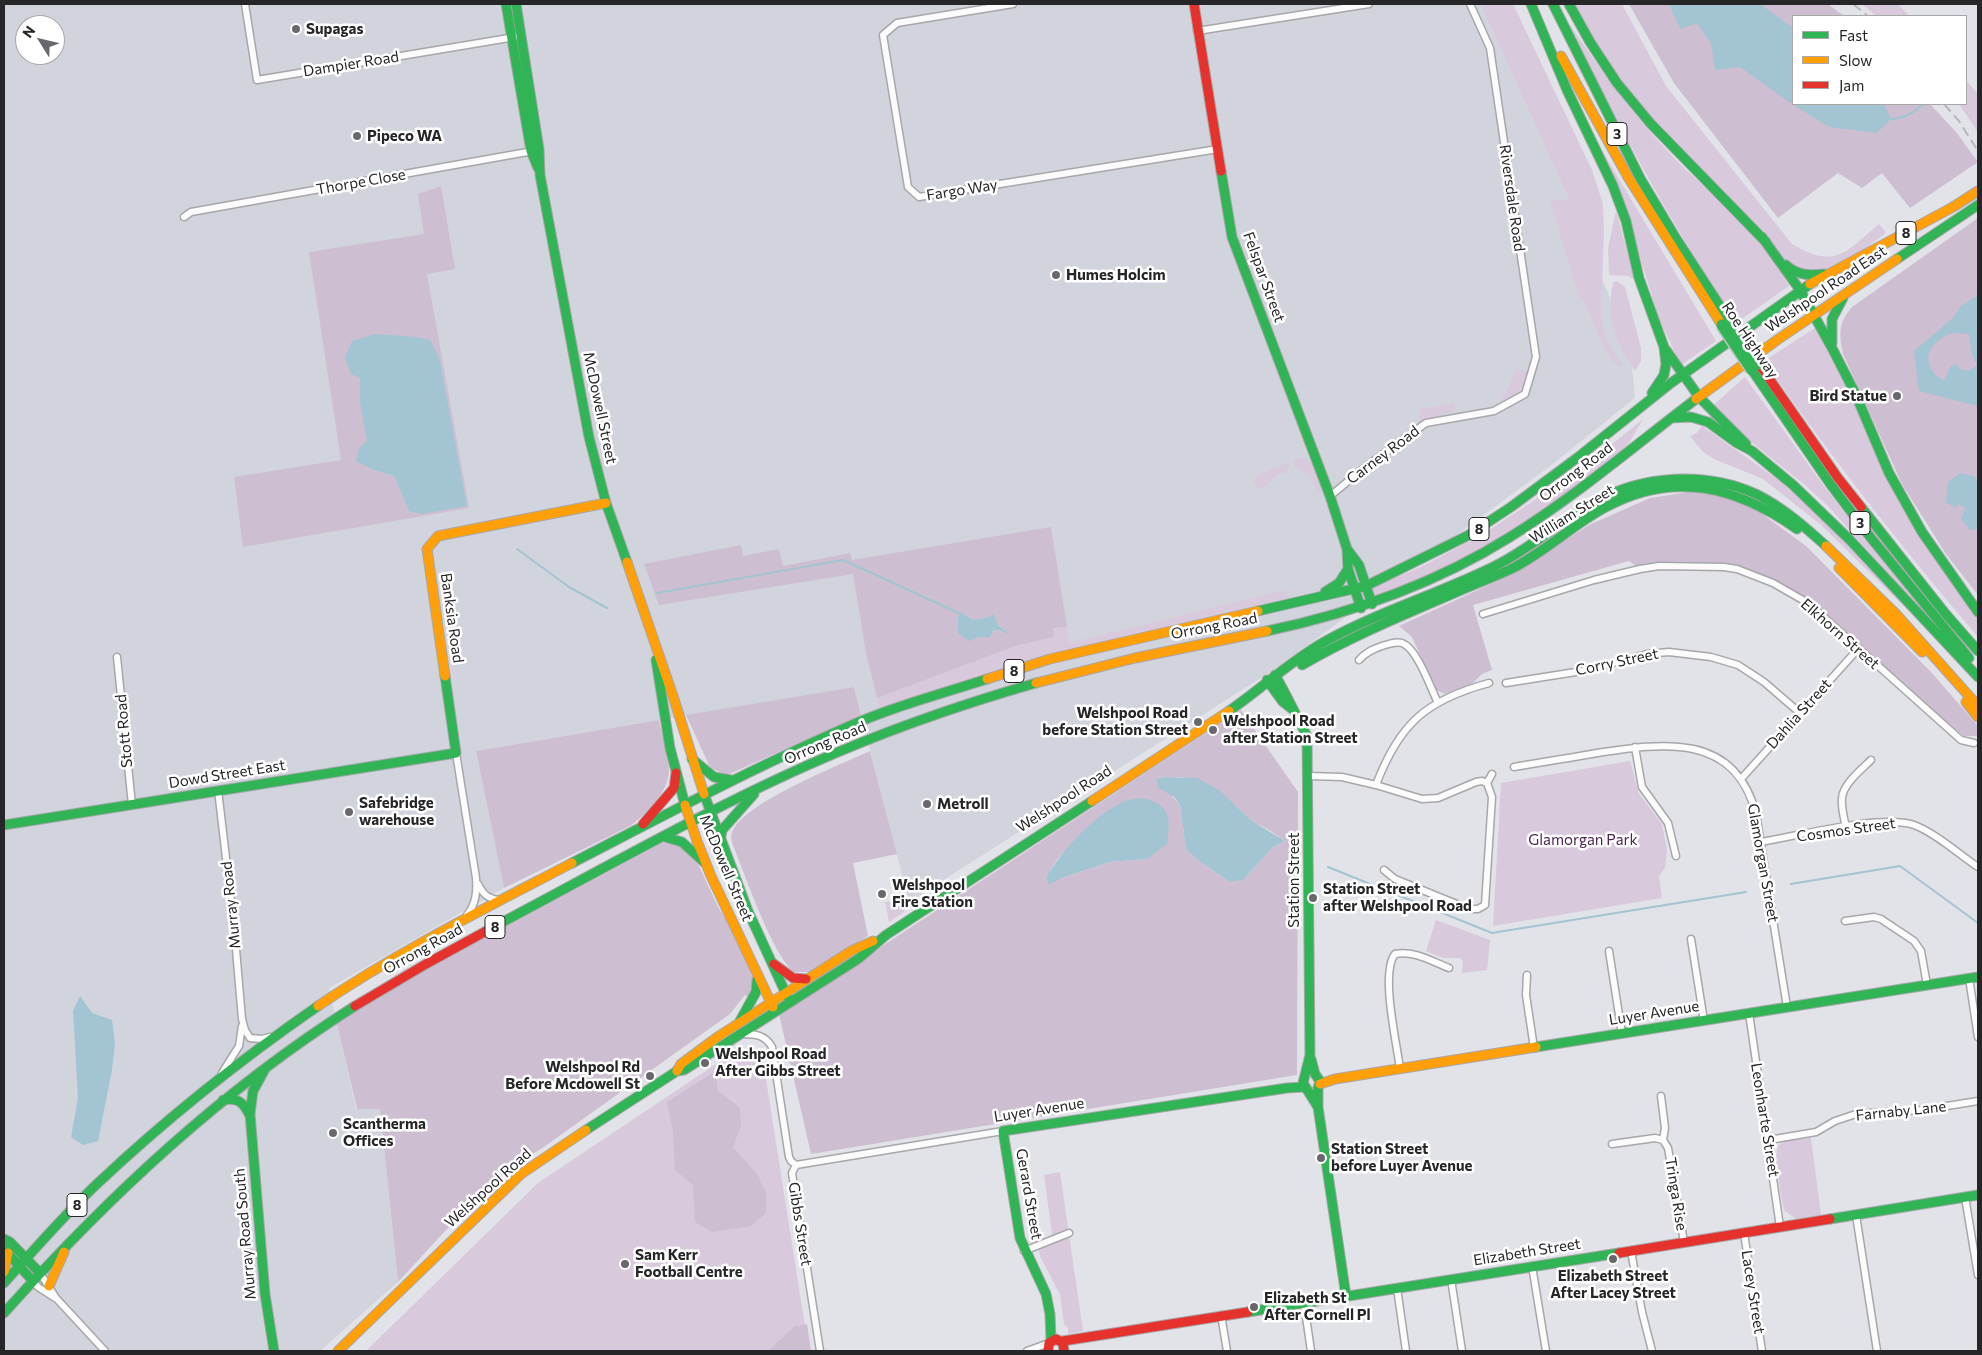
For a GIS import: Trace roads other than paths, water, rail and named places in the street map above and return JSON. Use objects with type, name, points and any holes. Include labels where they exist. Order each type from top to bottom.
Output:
[{"type":"main road","name":"McDowell Street","points":[[506,4],[516,36],[535,150],[589,437],[606,503],[673,696],[709,813],[770,960],[788,997]]},
{"type":"main road","name":"McDowell Street","points":[[516,4],[516,36]]},
{"type":"main road","name":"Felspar Street","points":[[1194,4],[1232,237],[1330,496],[1347,549],[1348,569],[1372,604]]},
{"type":"main road","name":"Roe Highway","points":[[1532,4],[1628,177],[1726,323]]},
{"type":"main road","points":[[1532,4],[1567,90],[1613,186],[1626,221],[1639,278],[1664,347],[1682,375],[1699,397],[1752,451],[1793,485],[1844,533],[1978,677]]},
{"type":"main road","name":"Roe Highway","points":[[1553,4],[1640,178],[1751,367],[1843,500],[1978,669]]},
{"type":"main road","points":[[1569,4],[1590,42],[1617,83],[1663,137],[1762,237],[1785,264],[1798,274],[1814,276],[1832,273]]},
{"type":"main road","name":"Welshpool Road East","points":[[1729,340],[1800,290],[1978,191]]},
{"type":"main road","name":"Welshpool Road East","points":[[1751,367],[1813,314],[1978,205]]},
{"type":"main road","points":[[1762,237],[1800,290],[1832,348],[1855,393],[1888,472],[1922,532],[1978,612]]},
{"type":"main road","points":[[1832,348],[1830,322],[1834,310],[1848,290]]},
{"type":"main road","name":"Orrong Road","points":[[4,1283],[98,1183],[170,1118],[217,1080],[275,1036],[371,972],[451,926],[704,794],[849,726],[900,707],[1050,659],[1360,587],[1467,536],[1496,517],[1570,464],[1729,340]]},
{"type":"main road","points":[[1642,406],[1662,379],[1666,364],[1664,347]]},
{"type":"main road","name":"Roe Highway","points":[[1751,367],[1938,604],[1978,651]]},
{"type":"main road","name":"Orrong Road","points":[[4,1313],[69,1242],[143,1168],[192,1124],[322,1026],[401,978],[709,813],[810,764],[894,730],[1006,692],[1064,676],[1289,626],[1372,604],[1476,556],[1524,529],[1595,478],[1699,397],[1751,367]]},
{"type":"main road","points":[[1671,418],[1692,416],[1699,418],[1752,451]]},
{"type":"main road","name":"William Street","points":[[1273,681],[1329,640],[1467,581],[1509,559],[1599,499],[1639,485],[1665,480],[1688,479],[1734,486],[1752,493],[1789,514],[1864,582],[1926,646],[1978,706]]},
{"type":"main road","name":"William Street","points":[[1273,681],[1333,647],[1514,567],[1536,555],[1605,507],[1620,500],[1654,490],[1688,486],[1732,493],[1750,500],[1784,520],[1805,536],[1860,588],[1922,652],[1978,717]]},
{"type":"main road","name":"Banksia Road","points":[[456,753],[426,549],[438,536],[606,503]]},
{"type":"main road","name":"Felspar Street","points":[[1347,549],[1359,565],[1360,608]]},
{"type":"main road","points":[[1308,600],[1336,586],[1344,578],[1348,569]]},
{"type":"main road","name":"McDowell Street","points":[[652,640],[676,773],[690,824],[705,863],[744,944],[757,979],[773,1007]]},
{"type":"main road","name":"Welshpool Road","points":[[338,1351],[521,1174],[677,1071],[681,1064],[740,1029],[788,997],[858,959],[886,935],[1273,681]]},
{"type":"main road","name":"Station Street","points":[[1273,681],[1289,698],[1292,709],[1307,736],[1310,1054],[1312,1082],[1318,1107],[1346,1296]]},
{"type":"main road","name":"Dowd Street East","points":[[4,825],[456,753]]},
{"type":"main road","points":[[692,760],[714,777],[721,780],[733,780]]},
{"type":"main road","points":[[637,830],[674,788],[676,773]]},
{"type":"main road","points":[[720,842],[722,830],[760,788]]},
{"type":"main road","points":[[665,837],[681,840],[705,863]]},
{"type":"main road","name":"Welshpool Road","points":[[788,997],[807,978],[851,951],[886,935]]},
{"type":"main road","points":[[770,960],[796,980],[807,978]]},
{"type":"main road","name":"Luyer Avenue","points":[[1003,1131],[1287,1088],[1312,1082],[1974,978]]},
{"type":"main road","points":[[740,1029],[756,992],[757,979]]},
{"type":"main road","name":"Murray Road South","points":[[266,1067],[253,1091],[250,1114],[265,1294],[274,1351]]},
{"type":"main road","points":[[222,1101],[232,1098],[240,1100],[250,1114]]},
{"type":"main road","name":"Gerard Street","points":[[1003,1131],[1020,1238],[1024,1252],[1043,1286],[1057,1345]]},
{"type":"main road","name":"Elizabeth Street","points":[[1057,1345],[1068,1339],[1978,1195]]},
{"type":"main road","points":[[4,1239],[10,1242],[22,1262]]},
{"type":"main road","points":[[49,1286],[54,1270],[69,1242]]},
{"type":"main road","points":[[6,1251],[22,1262],[36,1276]]},
{"type":"main road","points":[[4,1272],[7,1265],[6,1251]]},
{"type":"street","name":"Dampier Road","points":[[245,4],[257,80],[516,36]]},
{"type":"street","name":"Fargo Way","points":[[1013,4],[897,23],[883,34],[908,187],[919,197],[1218,148]]},
{"type":"street","points":[[1197,31],[1369,4]]},
{"type":"street","name":"Riversdale Road","points":[[1470,4],[1490,48],[1536,357],[1525,394]]},
{"type":"street","name":"Thorpe Close","points":[[184,216],[191,212],[535,150]]},
{"type":"street","name":"Carney Road","points":[[1330,496],[1368,465],[1426,423],[1494,411],[1525,394]]},
{"type":"street","name":"Elkhorn Street","points":[[1483,614],[1594,580],[1659,566],[1724,567],[1749,573],[1796,595],[1808,603],[1961,740],[1974,743]]},
{"type":"street","points":[[1359,660],[1370,650],[1380,646],[1393,642],[1406,645],[1415,656],[1438,703]]},
{"type":"street","name":"Dahlia Street","points":[[1741,779],[1858,649]]},
{"type":"street","name":"Corry Street","points":[[1506,683],[1582,671],[1647,654],[1669,652],[1711,657],[1738,665],[1764,682],[1800,712]]},
{"type":"street","name":"Stott Road","points":[[117,657],[132,805]]},
{"type":"street","points":[[1376,785],[1389,754],[1413,721],[1438,703],[1472,688],[1489,683]]},
{"type":"street","name":"Glamorgan Street","points":[[1514,767],[1635,747],[1674,745],[1692,748],[1721,761],[1741,779],[1752,800],[1761,842],[1787,1007]]},
{"type":"street","points":[[1635,747],[1642,787],[1668,824],[1676,856]]},
{"type":"street","name":"Banksia Road","points":[[451,926],[473,907],[477,890],[456,753]]},
{"type":"street","points":[[1846,827],[1842,800],[1843,794],[1846,787],[1871,760]]},
{"type":"street","points":[[1487,784],[1492,774]]},
{"type":"street","points":[[1308,776],[1342,777],[1422,799],[1438,798],[1476,782],[1482,781],[1487,784],[1492,792],[1492,797],[1485,905],[1478,909],[1469,909],[1394,879],[1384,870]]},
{"type":"street","name":"Murray Road","points":[[218,790],[234,926],[242,1019],[245,1030],[250,1038],[262,1039],[275,1036]]},
{"type":"street","name":"Cosmos Street","points":[[1761,842],[1846,827],[1883,822],[1902,822],[1923,829],[1978,867]]},
{"type":"street","name":"Banksia Road","points":[[476,878],[482,893],[489,899],[503,900]]},
{"type":"street","points":[[1846,921],[1874,917],[1882,919],[1914,941],[1921,950],[1927,985]]},
{"type":"street","points":[[1691,939],[1704,1020]]},
{"type":"street","points":[[1609,951],[1622,1034]]},
{"type":"street","points":[[1400,1069],[1389,986],[1391,959],[1395,954],[1413,953],[1449,968]]},
{"type":"street","points":[[1527,975],[1526,995],[1534,1048]]},
{"type":"street","points":[[1974,978],[1978,1037]]},
{"type":"street","name":"Leonharte Street","points":[[1749,1013],[1769,1140],[1780,1227]]},
{"type":"street","name":"Murray Road","points":[[217,1080],[239,1046],[242,1019]]},
{"type":"street","name":"Gibbs Street","points":[[740,1029],[760,1035],[769,1042],[773,1052],[789,1157],[796,1165],[792,1173],[820,1351]]},
{"type":"street","points":[[1660,1096],[1665,1128],[1663,1140]]},
{"type":"street","name":"Farnaby Lane","points":[[1769,1140],[1816,1132],[1835,1121],[1856,1114],[1922,1110],[1978,1101]]},
{"type":"street","name":"Luyer Avenue","points":[[796,1165],[1003,1131]]},
{"type":"street","name":"Tringa Rise","points":[[1612,1144],[1656,1138],[1663,1140],[1668,1148],[1684,1242]]},
{"type":"street","points":[[1965,1197],[1978,1276]]},
{"type":"street","points":[[1856,1215],[1877,1351]]},
{"type":"street","points":[[1024,1252],[1068,1233]]},
{"type":"street","name":"Lacey Street","points":[[1744,1233],[1762,1351]]},
{"type":"street","points":[[1631,1250],[1642,1312],[1652,1351]]},
{"type":"street","points":[[1532,1266],[1546,1351]]},
{"type":"street","points":[[36,1276],[49,1286],[56,1298],[105,1351]]},
{"type":"street","points":[[36,1276],[38,1286],[56,1298]]},
{"type":"street","points":[[1451,1279],[1462,1351]]},
{"type":"street","points":[[1397,1288],[1406,1351]]},
{"type":"street","points":[[1304,1303],[1311,1351]]},
{"type":"street","points":[[1222,1316],[1227,1351]]},
{"type":"street","name":"Elizabeth Street","points":[[1027,1351],[1057,1345]]},
{"type":"water","points":[[1669,4],[1760,4],[1792,27],[1792,104],[1740,67],[1715,70],[1711,43],[1697,23],[1680,29]]},
{"type":"water","points":[[1794,105],[1884,105],[1891,119],[1877,133],[1829,127]]},
{"type":"water","points":[[1978,295],[1978,406],[1919,391],[1914,351],[1953,318],[1961,306]],"holes":[[[1954,333],[1969,334],[1972,354],[1977,365],[1969,371],[1960,369],[1956,364],[1951,366],[1944,381],[1936,375],[1928,361],[1932,347],[1945,336]]]},
{"type":"water","points":[[376,334],[417,337],[430,340],[440,360],[467,506],[421,514],[409,511],[394,476],[374,470],[356,461],[359,448],[367,441],[360,403],[360,378],[351,374],[345,358],[352,341]]},
{"type":"water","points":[[1960,473],[1974,476],[1978,485],[1978,529],[1970,530],[1961,519],[1965,509],[1959,504],[1955,508],[1946,502],[1948,482]]},
{"type":"water","points":[[962,613],[973,620],[989,617],[993,614],[999,626],[1009,633],[1000,630],[993,631],[990,637],[979,637],[969,641],[958,633],[958,617]]},
{"type":"water","points":[[1165,777],[1197,778],[1219,790],[1252,821],[1285,841],[1272,848],[1243,880],[1230,882],[1199,861],[1186,849],[1180,805],[1174,797],[1159,788],[1156,779]]},
{"type":"water","points":[[1140,798],[1158,804],[1167,813],[1169,827],[1167,844],[1147,859],[1110,862],[1061,878],[1049,885],[1046,877],[1061,855],[1079,835],[1099,817],[1121,803]]},
{"type":"water","points":[[80,996],[92,1013],[112,1020],[115,1043],[112,1070],[98,1141],[83,1145],[71,1137],[78,1098],[73,1011]]},
{"type":"waterway","points":[[1891,119],[1908,115],[1922,105]]},
{"type":"waterway","points":[[517,549],[569,587],[607,608]]},
{"type":"waterway","points":[[657,593],[843,560],[961,614]]},
{"type":"waterway","points":[[1791,884],[1900,866],[1978,923]]},
{"type":"waterway","points":[[1328,867],[1492,933],[1746,892]]},
{"type":"railway","points":[[1853,4],[1867,15]]},
{"type":"railway","points":[[1945,105],[1959,121],[1978,151]]},
{"type":"place","name":"Supagas","points":[[296,29]]},
{"type":"place","name":"Pipeco WA","points":[[357,136]]},
{"type":"place","name":"Humes Holcim","points":[[1056,275]]},
{"type":"place","name":"Bird Statue","points":[[1897,396]]},
{"type":"place","name":"Welshpool Road before Station Street","points":[[1198,722]]},
{"type":"place","name":"Welshpool Road after Station Street","points":[[1213,730]]},
{"type":"place","name":"Metroll","points":[[927,804]]},
{"type":"place","name":"Safebridge warehouse","points":[[349,812]]},
{"type":"place","name":"Welshpool Fire Station","points":[[882,894]]},
{"type":"place","name":"Station Street after Welshpool Road","points":[[1313,898]]},
{"type":"place","name":"Welshpool Road After Gibbs Street","points":[[705,1063]]},
{"type":"place","name":"Welshpool Rd Before Mcdowell St","points":[[650,1076]]},
{"type":"place","name":"Scantherma Offices","points":[[333,1133]]},
{"type":"place","name":"Station Street before Luyer Avenue","points":[[1321,1158]]},
{"type":"place","name":"Elizabeth Street After Lacey Street","points":[[1613,1259]]},
{"type":"place","name":"Sam Kerr Football Centre","points":[[625,1264]]},
{"type":"place","name":"Elizabeth St After Cornell Pl","points":[[1254,1307]]},
{"type":"park label","name":"Glamorgan Park","points":[[1583,840]]}]
